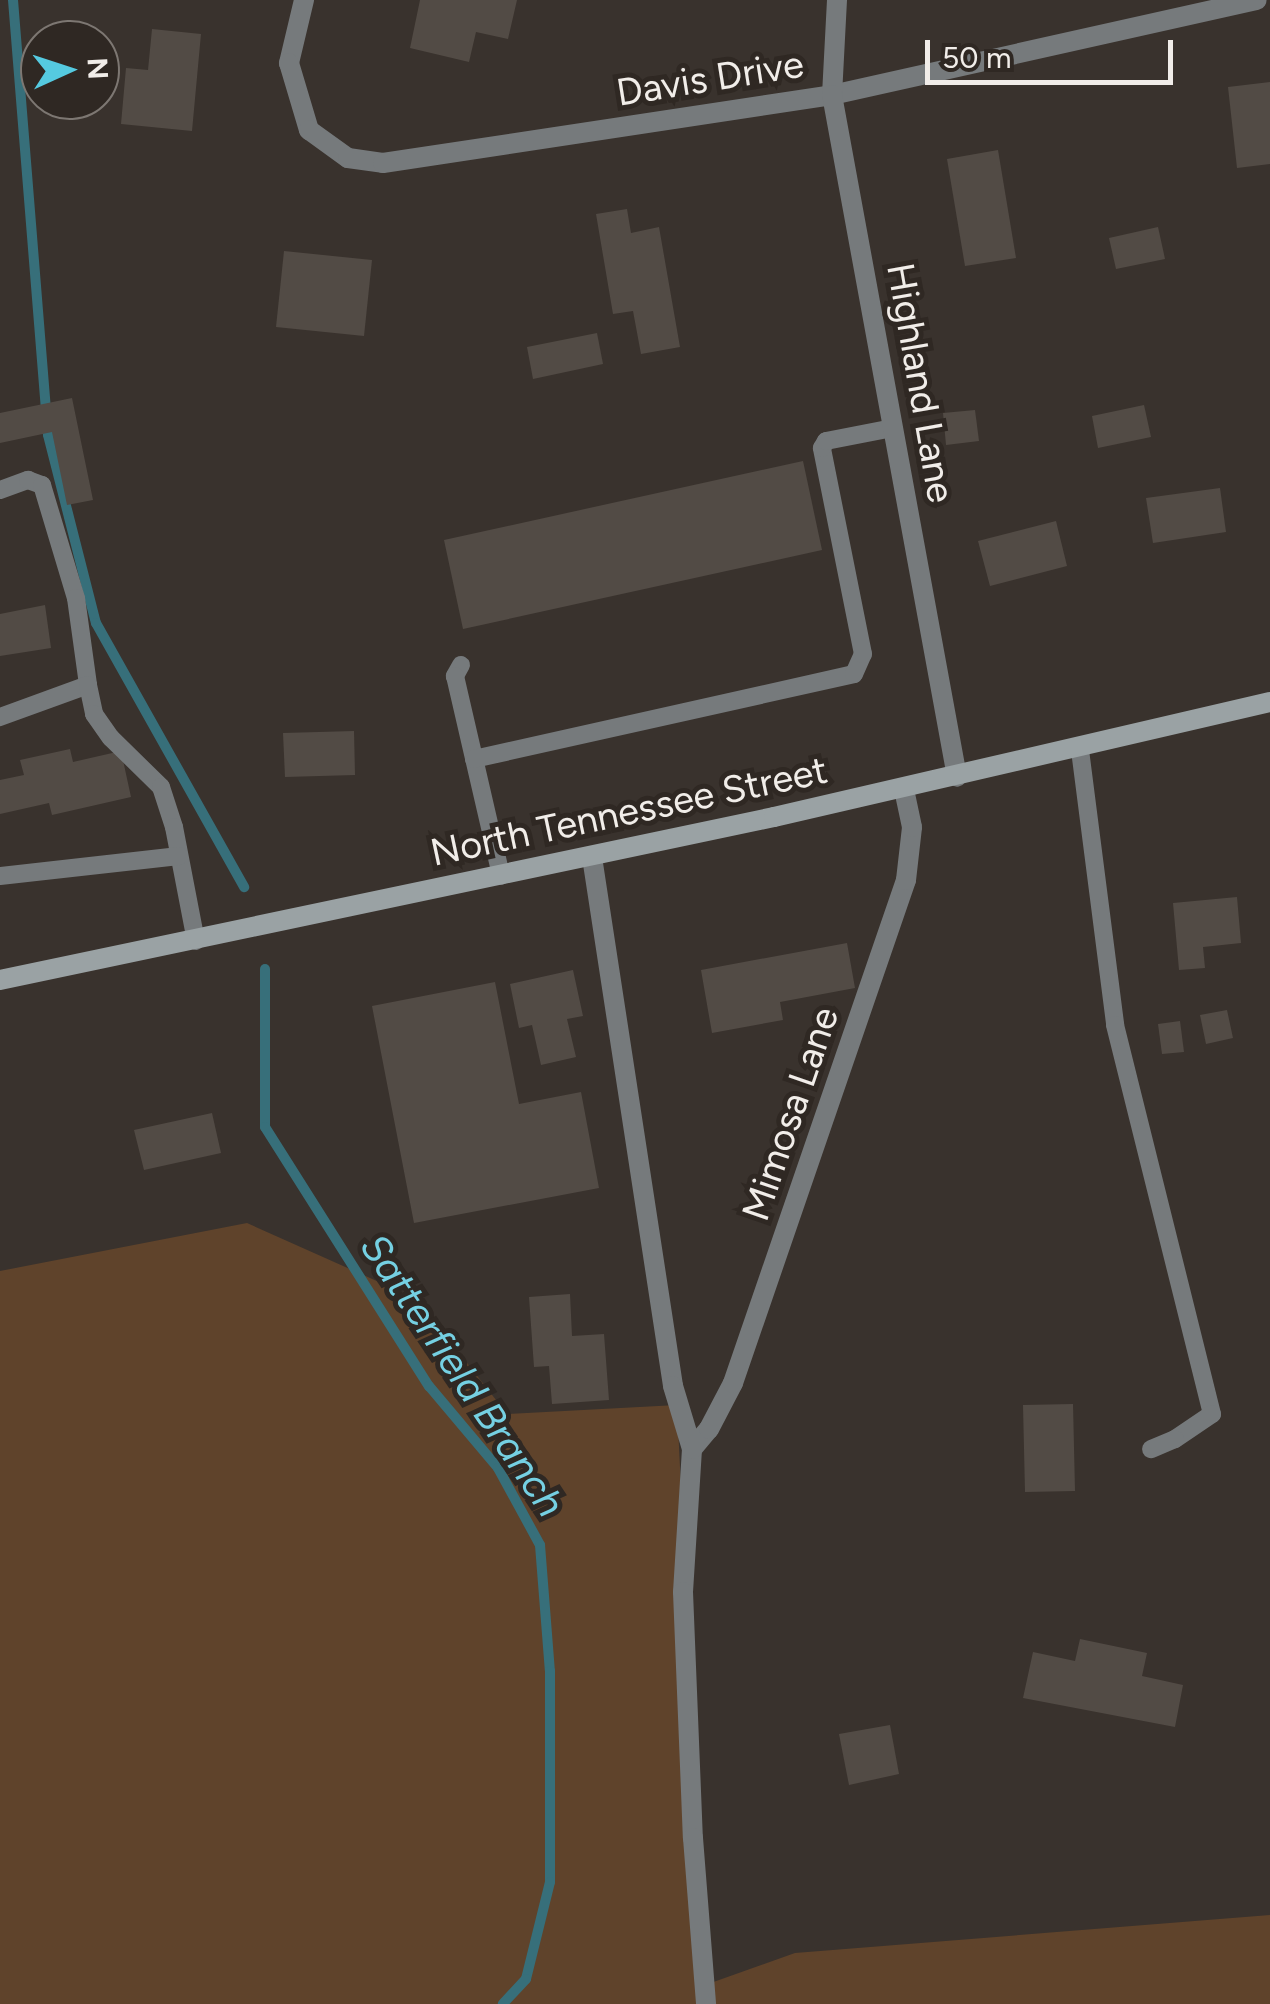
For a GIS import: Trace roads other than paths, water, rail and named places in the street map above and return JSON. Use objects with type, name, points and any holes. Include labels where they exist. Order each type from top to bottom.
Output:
[{"type":"main road","name":"North Tennessee Street","points":[[0,980],[592,857],[1080,750],[1270,702]]},
{"type":"street","name":"Davis Drive","points":[[304,0],[289,63],[309,130],[348,158],[384,163],[832,96],[1257,0]]},
{"type":"street","name":"Highland Lane","points":[[837,0],[832,96],[957,777]]},
{"type":"street","name":"Mimosa Lane","points":[[692,1449],[709,1429],[733,1383],[906,880],[912,827],[904,788]]},
{"type":"street","points":[[592,857],[672,1386],[692,1449],[684,1592],[693,1838],[706,2004]]},
{"type":"lane","points":[[474,759],[854,674],[863,654],[822,448],[826,441],[893,428]]},
{"type":"lane","points":[[0,490],[28,480],[42,485],[76,598],[94,714],[161,788],[196,941]]},
{"type":"lane","points":[[461,665],[455,676],[501,876]]},
{"type":"lane","points":[[0,717],[88,685]]},
{"type":"lane","points":[[1080,750],[1115,1025],[1212,1414],[1175,1439],[1151,1449]]},
{"type":"lane","points":[[0,876],[179,856]]},
{"type":"waterway","name":"Satterfield Branch","points":[[13,0],[48,435],[96,623],[244,887]]},
{"type":"waterway","name":"Satterfield Branch","points":[[265,969],[265,1127],[429,1386],[498,1468],[540,1545],[550,1671],[550,1882],[526,1979],[503,2004]]}]
